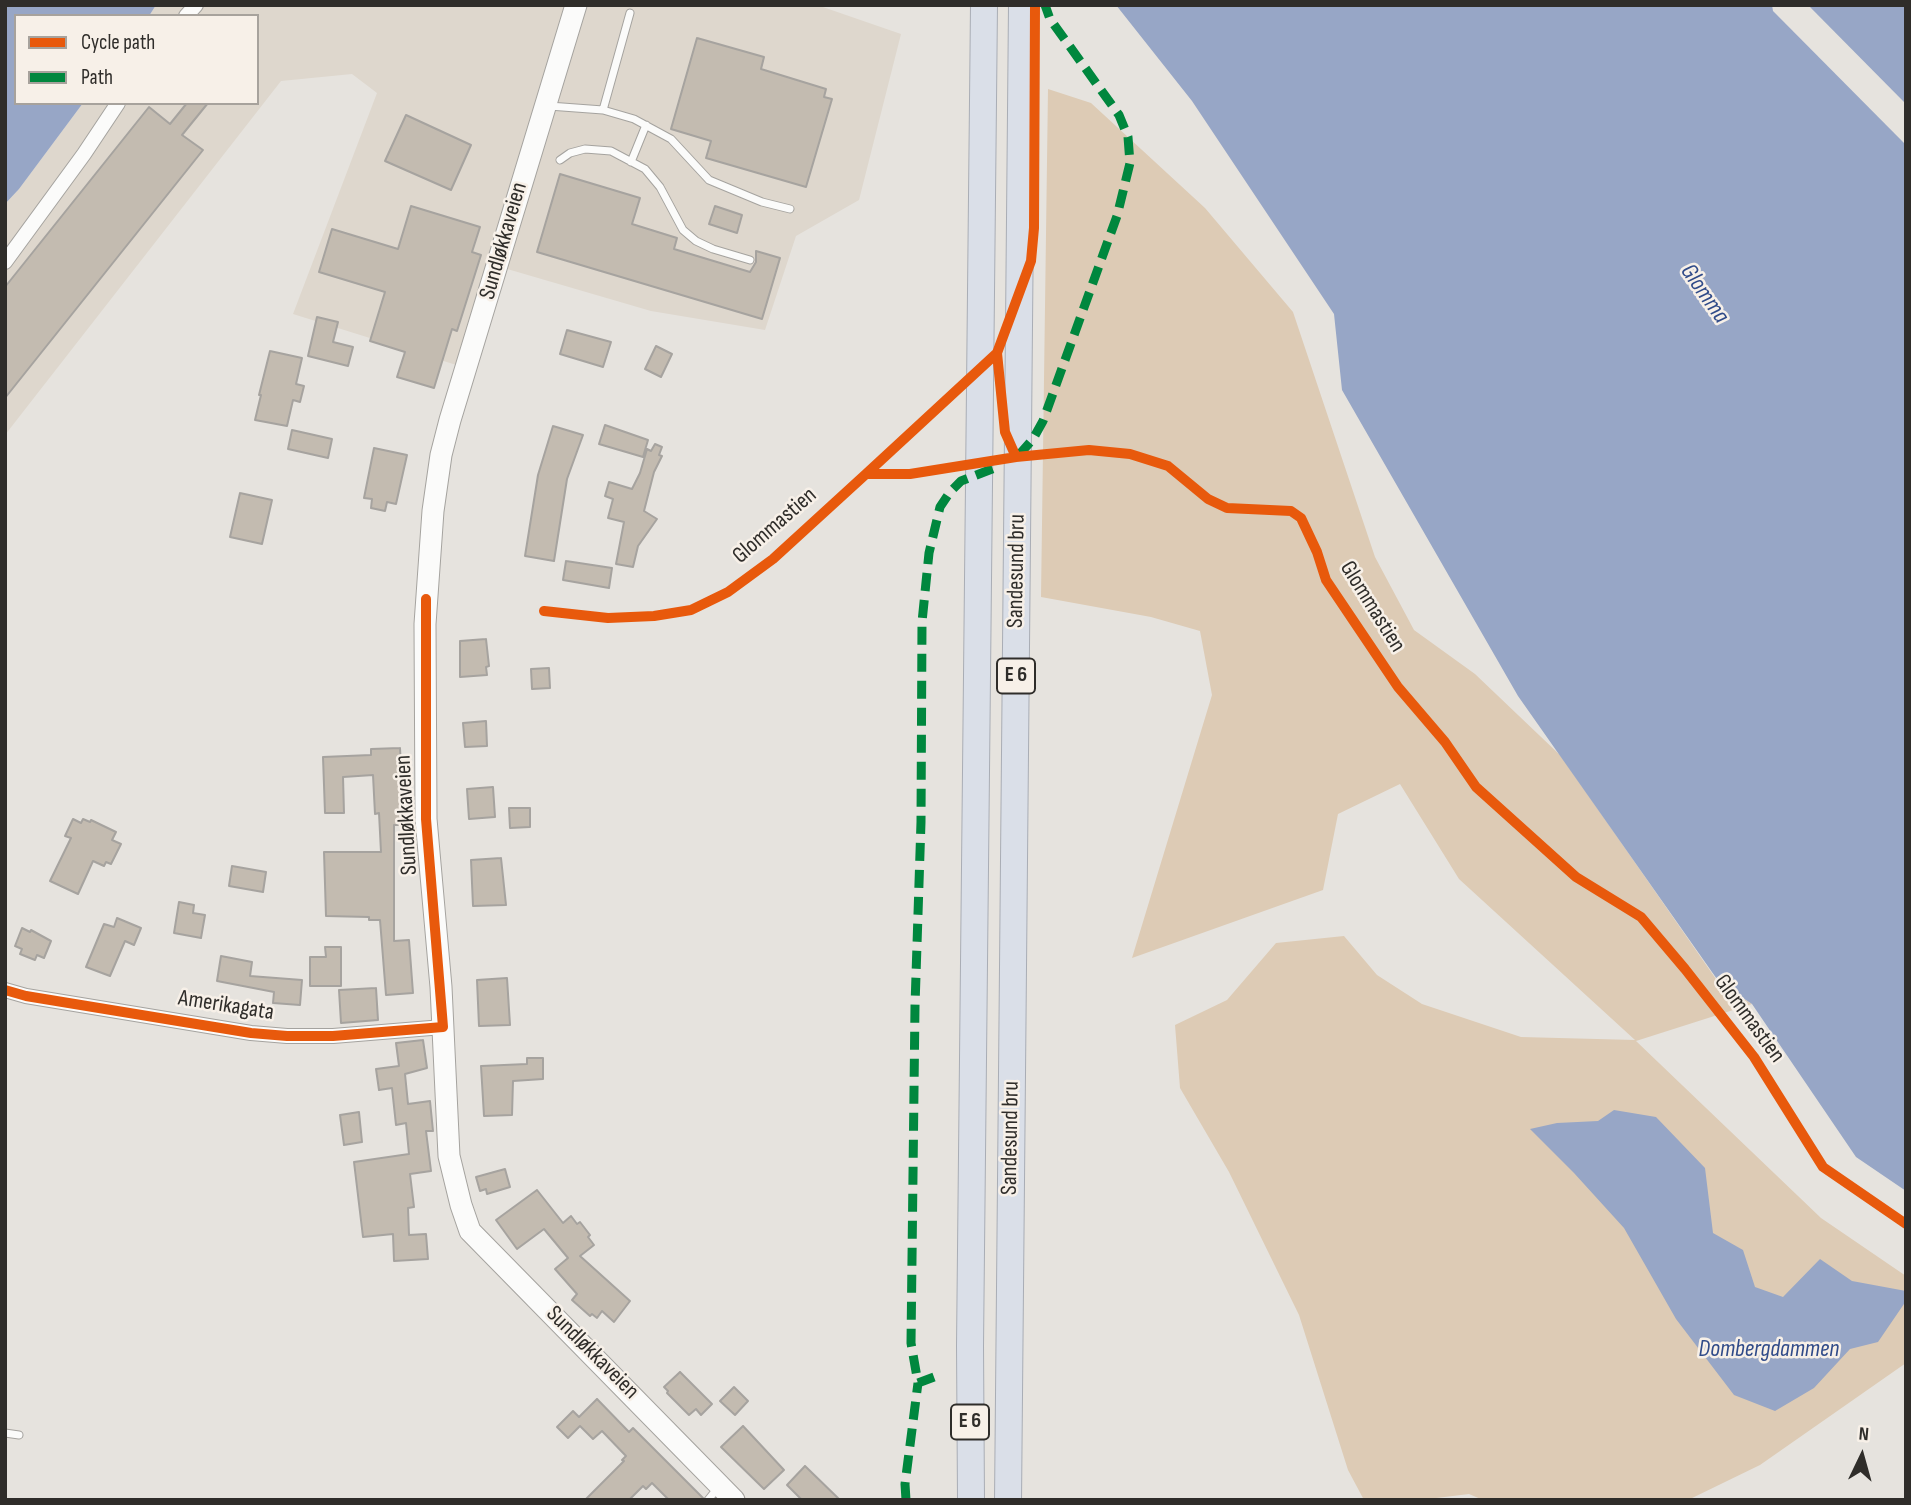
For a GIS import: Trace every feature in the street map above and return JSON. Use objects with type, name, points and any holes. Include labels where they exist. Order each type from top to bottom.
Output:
[{"type":"highway","name":"Sandesund bru","points":[[971,1500],[970,1345],[984,5]]},
{"type":"highway","name":"Sandesund bru","points":[[1008,1500],[1023,5]]},
{"type":"main road","name":"Sundløkkaveien","points":[[576,5],[450,420],[441,455],[433,511],[425,624],[426,819],[443,1027],[449,1156],[470,1231],[652,1413],[721,1495]]},
{"type":"street","points":[[5,262],[117,105]]},
{"type":"street","name":"Amerikagata","points":[[5,990],[26,996],[275,1035],[333,1036],[443,1027]]},
{"type":"lane","points":[[603,110],[630,13]]},
{"type":"lane","points":[[545,106],[603,110],[646,125],[671,139],[709,180],[762,202],[790,209]]},
{"type":"lane","points":[[631,162],[646,125]]},
{"type":"lane","points":[[560,160],[569,153],[585,149],[611,151],[645,169],[660,187],[683,230],[696,241],[750,260]]},
{"type":"lane","points":[[5,1433],[19,1435]]},
{"type":"shaded area","points":[[156,5],[817,5],[901,34],[859,200],[796,236],[765,330],[651,311],[497,266],[466,368],[293,314],[377,93],[352,74],[281,81],[5,435],[5,204],[82,105],[259,105],[259,14],[150,14]]},
{"type":"shaded area","points":[[1048,89],[1091,103],[1205,208],[1293,312],[1375,557],[1414,630],[1475,674],[1561,756],[1718,982],[1752,1004],[1636,1041],[1821,1218],[1906,1276],[1906,1363],[1760,1465],[1688,1500],[1483,1500],[1469,1494],[1420,1500],[1364,1500],[1348,1470],[1299,1315],[1229,1172],[1180,1088],[1175,1025],[1227,1000],[1276,943],[1344,936],[1377,975],[1422,1004],[1521,1037],[1635,1040],[1459,879],[1400,784],[1338,814],[1323,890],[1132,958],[1212,695],[1200,631],[1151,617],[1041,597]]},
{"type":"water","points":[[5,5],[156,5],[150,14],[14,14],[14,105],[82,105],[5,204]]},
{"type":"water","name":"Glomma","points":[[1116,5],[1906,5],[1906,1191],[1856,1157],[1752,1004],[1719,982],[1518,696],[1342,390],[1334,314],[1192,101]]},
{"type":"water","name":"Dombergdammen","points":[[1614,1110],[1656,1117],[1705,1168],[1713,1233],[1743,1250],[1755,1287],[1783,1297],[1820,1259],[1852,1281],[1906,1291],[1906,1301],[1878,1342],[1850,1349],[1814,1388],[1775,1411],[1734,1395],[1676,1319],[1624,1228],[1530,1129],[1557,1123],[1598,1121]]},
{"type":"pier","points":[[1772,5],[1808,5],[1906,104],[1906,145],[1773,11]]},
{"type":"building","points":[[697,38],[764,57],[761,69],[826,89],[824,97],[832,99],[806,187],[706,158],[711,141],[671,129]]},
{"type":"building","points":[[185,105],[206,105],[182,135],[203,150],[5,398],[5,287],[149,107],[170,124]]},
{"type":"building","points":[[406,115],[471,145],[451,190],[385,161]]},
{"type":"building","points":[[560,174],[640,198],[632,224],[677,238],[674,249],[750,272],[756,262],[756,251],[780,258],[762,319],[537,252]]},
{"type":"building","points":[[411,206],[480,227],[472,252],[481,255],[457,331],[452,329],[434,388],[397,377],[405,352],[370,341],[385,292],[319,272],[332,229],[398,249]]},
{"type":"building","points":[[715,206],[742,215],[737,233],[709,224]]},
{"type":"building","points":[[317,317],[338,322],[333,342],[353,347],[348,366],[308,356]]},
{"type":"building","points":[[567,330],[611,342],[603,367],[560,354]]},
{"type":"building","points":[[656,346],[672,354],[661,377],[645,369]]},
{"type":"building","points":[[270,351],[302,358],[296,384],[304,386],[300,402],[293,400],[287,426],[255,420]]},
{"type":"building","points":[[605,425],[648,440],[643,457],[599,444]]},
{"type":"building","points":[[553,426],[583,435],[567,479],[554,561],[525,556],[538,475]]},
{"type":"building","points":[[292,430],[332,439],[328,458],[288,449]]},
{"type":"building","points":[[655,444],[662,447],[659,455],[662,456],[654,472],[644,511],[657,519],[638,546],[633,567],[616,564],[624,522],[608,518],[613,499],[605,496],[609,482],[632,489],[647,449],[651,451]]},
{"type":"building","points":[[374,448],[407,455],[396,504],[387,502],[385,511],[371,508],[372,499],[364,498]]},
{"type":"building","points":[[240,493],[272,500],[262,544],[230,537]]},
{"type":"building","points":[[566,561],[612,568],[609,588],[563,580]]},
{"type":"building","points":[[486,639],[489,666],[486,667],[487,675],[460,677],[460,641]]},
{"type":"building","points":[[549,668],[550,688],[532,689],[531,669]]},
{"type":"building","points":[[486,721],[487,746],[465,747],[463,723]]},
{"type":"building","points":[[400,748],[404,825],[394,825],[394,941],[409,940],[413,993],[386,995],[380,920],[369,920],[369,917],[326,916],[324,852],[381,852],[373,775],[343,777],[344,813],[325,813],[323,757],[371,755],[371,749]]},
{"type":"building","points":[[493,787],[495,817],[469,819],[467,789]]},
{"type":"building","points":[[509,808],[530,808],[530,827],[510,828]]},
{"type":"building","points":[[73,819],[81,823],[83,819],[90,822],[91,820],[116,832],[112,840],[121,844],[111,864],[106,862],[104,866],[93,861],[78,894],[50,881],[71,838],[65,836]]},
{"type":"building","points":[[501,858],[506,905],[473,906],[471,860]]},
{"type":"building","points":[[232,866],[266,872],[263,892],[229,886]]},
{"type":"building","points":[[179,902],[194,905],[193,913],[205,915],[201,938],[174,933]]},
{"type":"building","points":[[117,918],[141,928],[134,945],[125,941],[110,976],[86,967],[104,924],[114,927]]},
{"type":"building","points":[[22,928],[51,941],[44,958],[37,955],[35,960],[20,954],[22,949],[15,946]]},
{"type":"building","points":[[325,947],[341,947],[341,986],[310,986],[310,957],[326,957]]},
{"type":"building","points":[[221,956],[252,962],[250,976],[302,980],[300,1005],[273,1003],[274,992],[217,981]]},
{"type":"building","points":[[507,978],[510,1025],[479,1026],[477,980]]},
{"type":"building","points":[[376,988],[378,1020],[341,1023],[339,990]]},
{"type":"building","points":[[423,1040],[427,1068],[405,1074],[408,1104],[430,1101],[433,1131],[426,1131],[431,1171],[410,1174],[414,1207],[408,1208],[409,1235],[426,1234],[428,1259],[394,1261],[393,1234],[363,1237],[354,1162],[409,1154],[406,1123],[396,1125],[392,1088],[379,1090],[376,1069],[399,1066],[396,1043]]},
{"type":"building","points":[[527,1058],[543,1058],[543,1079],[513,1081],[512,1115],[484,1116],[481,1066],[527,1064]]},
{"type":"building","points":[[359,1112],[362,1142],[344,1145],[340,1115]]},
{"type":"building","points":[[505,1169],[510,1187],[487,1194],[486,1189],[480,1191],[476,1177]]},
{"type":"building","points":[[537,1190],[563,1223],[571,1216],[577,1224],[580,1222],[594,1245],[580,1256],[630,1301],[614,1322],[602,1311],[597,1318],[592,1314],[590,1316],[572,1300],[577,1294],[555,1269],[568,1258],[544,1229],[517,1249],[496,1220]]},
{"type":"building","points":[[680,1372],[712,1404],[701,1415],[696,1409],[689,1415],[664,1387]]},
{"type":"building","points":[[734,1387],[748,1401],[735,1415],[720,1401]]},
{"type":"building","points":[[597,1399],[629,1432],[633,1428],[703,1498],[702,1500],[669,1500],[652,1483],[646,1489],[643,1486],[629,1500],[585,1500],[626,1456],[602,1431],[593,1439],[580,1426],[568,1438],[557,1427],[573,1411],[579,1417]]},
{"type":"building","points":[[743,1426],[784,1470],[764,1489],[721,1447]]},
{"type":"building","points":[[805,1466],[840,1500],[802,1500],[787,1485]]},
{"type":"marked path","points":[[1018,456],[1033,439],[1043,421],[1117,216],[1130,163],[1128,137],[1119,115],[1050,19],[1045,5]]},
{"type":"marked path","points":[[934,1377],[918,1383],[911,1343],[922,622],[929,553],[940,507],[961,481],[1000,466]]},
{"type":"marked path","points":[[906,1500],[905,1484],[918,1383]]},
{"type":"cycle path","points":[[1016,457],[1005,432],[997,353],[1031,261],[1034,228],[1035,5]]},
{"type":"cycle path","points":[[866,474],[997,353]]},
{"type":"cycle path","name":"Glommastien","points":[[544,611],[608,618],[654,616],[691,610],[728,592],[773,559],[866,474],[910,474],[1016,457],[1089,450],[1130,454],[1168,466],[1208,499],[1227,508],[1291,511],[1301,518],[1317,552],[1326,580],[1398,687],[1445,742],[1476,787],[1576,877],[1641,917],[1754,1057],[1823,1167],[1906,1224]]},
{"type":"cycle path","points":[[5,990],[26,996],[251,1033],[333,1036],[443,1027],[426,819],[426,599]]}]
